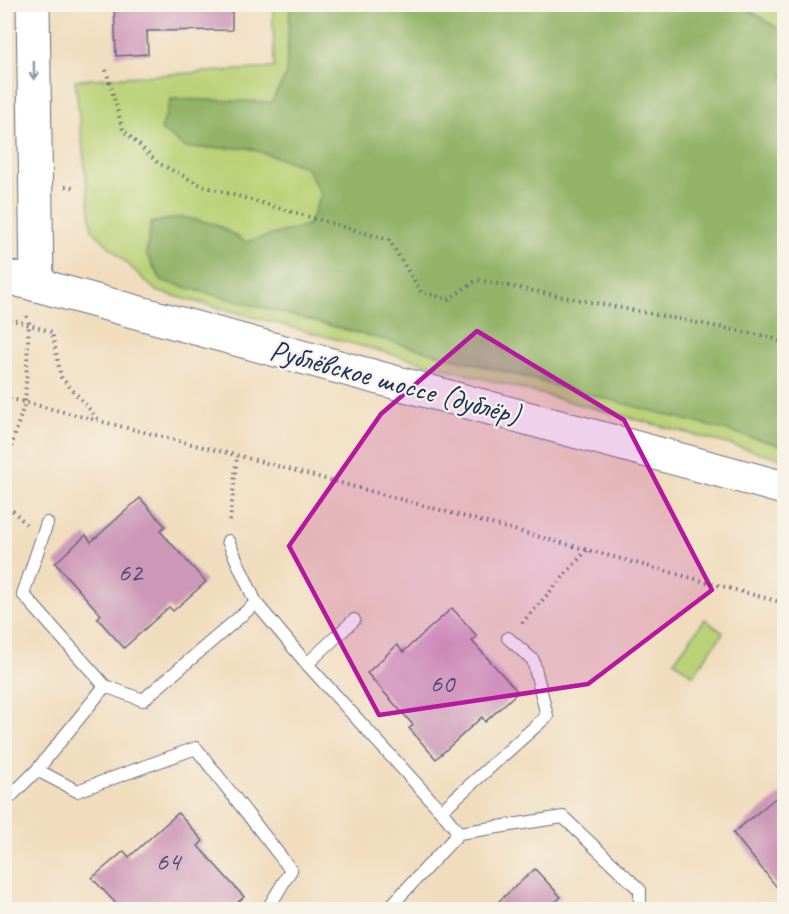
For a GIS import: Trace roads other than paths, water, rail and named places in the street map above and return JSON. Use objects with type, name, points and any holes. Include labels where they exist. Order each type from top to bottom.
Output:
[{"type":"street","points":[[35,7],[37,284]]},
{"type":"street","name":"Рублёвское шоссе (дублёр)","points":[[4,276],[784,488]]},
{"type":"lane","points":[[47,523],[23,594],[105,686],[143,700],[256,603]]},
{"type":"lane","points":[[228,541],[256,603],[307,664],[459,833]]},
{"type":"lane","points":[[307,664],[354,620]]},
{"type":"lane","points":[[441,811],[548,717],[533,660],[508,638]]},
{"type":"lane","points":[[4,803],[37,770],[105,686]]},
{"type":"lane","points":[[37,770],[77,791],[196,748],[291,870],[267,909]]},
{"type":"lane","points":[[387,909],[459,833],[563,817],[640,890],[640,909]]}]
